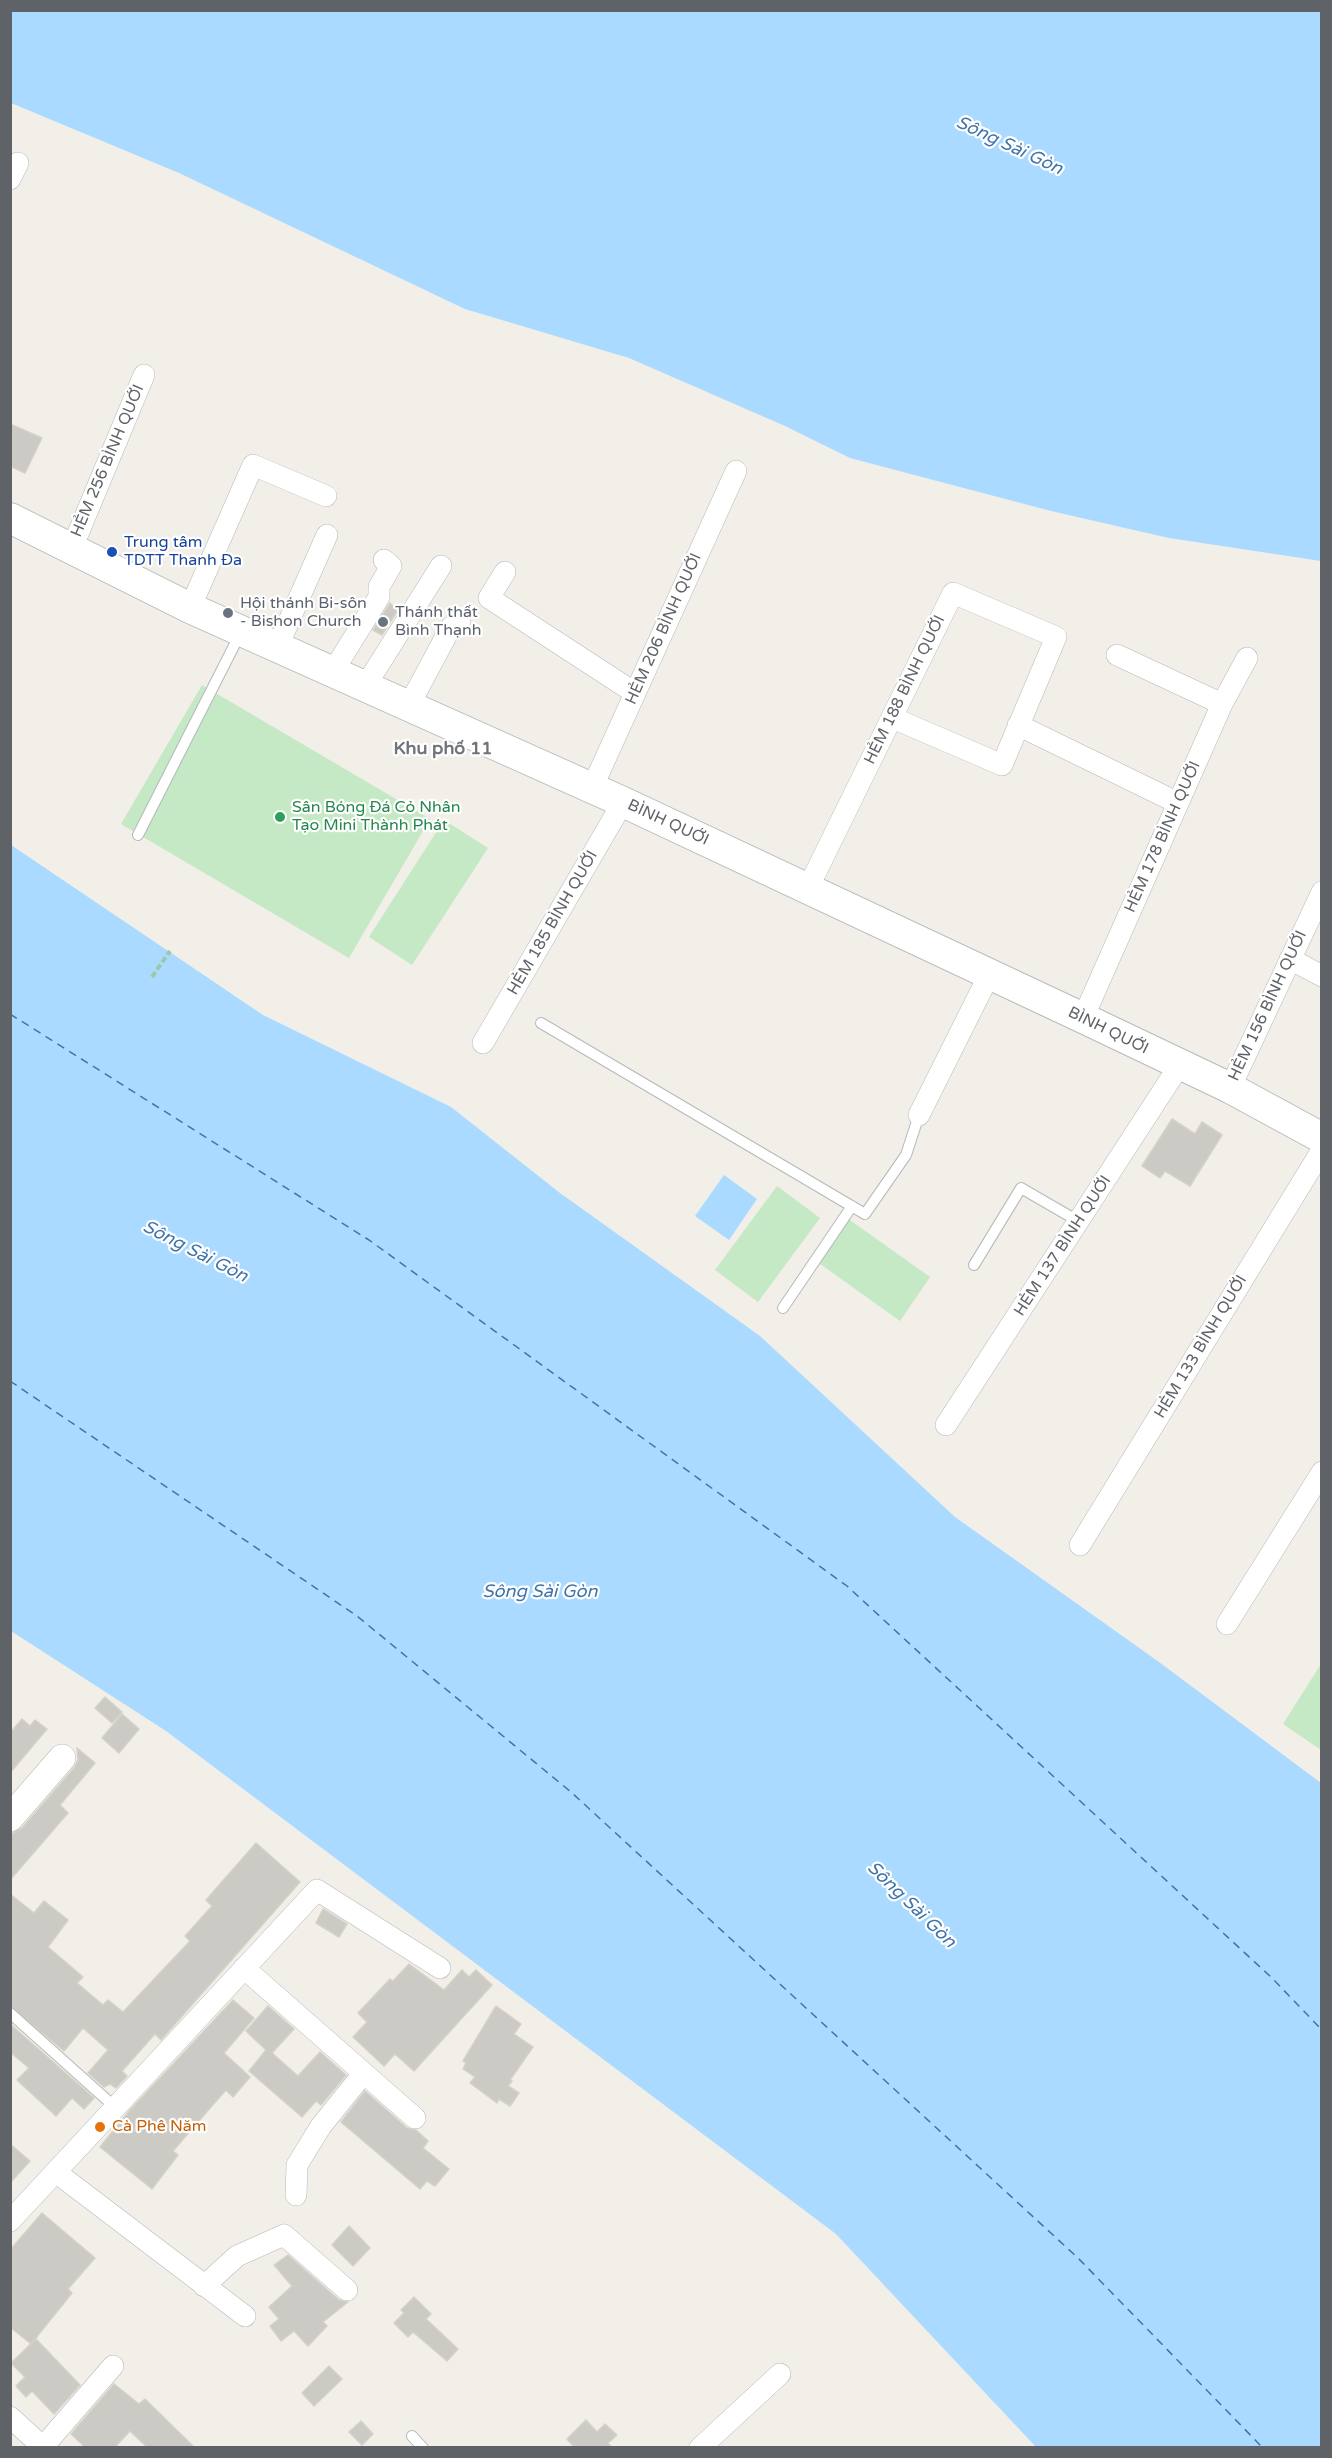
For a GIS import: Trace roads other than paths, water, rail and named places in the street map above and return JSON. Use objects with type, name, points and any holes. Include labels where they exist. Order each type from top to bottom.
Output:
[{"type":"main road","name":"BÌNH QUỚI","points":[[10,518],[190,608],[364,688],[623,802],[808,888],[1179,1066],[1230,1088],[1322,1138]]},
{"type":"street","name":"HẺM 256 BÌNH QUỚI","points":[[72,548],[144,375]]},
{"type":"street","points":[[190,608],[254,465],[326,496]]},
{"type":"street","name":"HẺM 206 BÌNH QUỚI","points":[[592,788],[736,471]]},
{"type":"street","points":[[277,648],[327,535]]},
{"type":"street","points":[[333,673],[379,597],[379,587],[391,566],[384,560]]},
{"type":"street","points":[[364,688],[441,566]]},
{"type":"street","points":[[505,572],[489,598],[635,693]]},
{"type":"street","name":"HẺM 188 BÌNH QUỚI","points":[[808,888],[953,593],[1056,637],[1018,725]]},
{"type":"street","points":[[408,707],[451,627],[460,621]]},
{"type":"street","points":[[1117,656],[1221,705]]},
{"type":"street","name":"HẺM 178 BÌNH QUỚI","points":[[1083,1018],[1221,705],[1247,657]]},
{"type":"street","points":[[893,718],[1002,765],[1018,725],[1178,803]]},
{"type":"street","name":"HẺM 185 BÌNH QUỚI","points":[[483,1043],[623,802]]},
{"type":"street","name":"HẺM 156 BÌNH QUỚI","points":[[1230,1088],[1321,892]]},
{"type":"street","points":[[1290,959],[1322,976]]},
{"type":"street","points":[[919,1115],[989,975]]},
{"type":"street","name":"HẺM 137 BÌNH QUỚI","points":[[946,1425],[1179,1066]]},
{"type":"street","name":"HẺM 133 BÌNH QUỚI","points":[[1080,1545],[1322,1150]]},
{"type":"street","points":[[1227,1624],[1322,1472]]},
{"type":"street","points":[[10,1818],[63,1758]]},
{"type":"street","points":[[10,2221],[57,2173],[317,1890],[440,1968]]},
{"type":"street","points":[[244,1968],[415,2118]]},
{"type":"street","points":[[296,2194],[297,2165],[321,2126],[363,2074]]},
{"type":"street","points":[[57,2173],[245,2316]]},
{"type":"street","points":[[204,2286],[237,2256],[284,2235],[347,2289]]},
{"type":"street","points":[[10,2417],[43,2447],[113,2366]]},
{"type":"street","points":[[700,2448],[780,2374]]},
{"type":"lane","points":[[138,835],[242,632]]},
{"type":"lane","points":[[541,1023],[866,1214],[906,1155],[919,1115]]},
{"type":"lane","points":[[974,1265],[1021,1188],[1078,1221]]},
{"type":"lane","points":[[783,1308],[852,1206]]},
{"type":"lane","points":[[10,2013],[116,2108]]},
{"type":"lane","points":[[412,2436],[423,2448]]},
{"type":"water","name":"Sông Sài Gòn","points":[[11,10],[1321,11],[1321,561],[1169,538],[1051,511],[850,458],[785,426],[629,358],[465,309],[179,173],[11,103]]},
{"type":"water","name":"Sông Sài Gòn","points":[[11,845],[263,1015],[451,1107],[560,1193],[760,1336],[955,1517],[1159,1662],[1321,1783],[1321,2447],[1036,2447],[836,2234],[166,1731],[11,1631]]},
{"type":"water","points":[[724,1175],[757,1199],[729,1240],[695,1216]]},
{"type":"place","name":"Trung tâm TDTT Thanh Đa","points":[[112,552]]},
{"type":"place","name":"Hội thánh Bi-sôn - Bishon Church","points":[[228,613]]},
{"type":"place","name":"Thánh thất Bình Thạnh","points":[[383,622]]},
{"type":"place","name":"Sân Bóng Đá Cỏ Nhân Tạo Mini Thành Phát","points":[[280,817]]},
{"type":"place","name":"Cà Phê Năm","points":[[100,2127]]},
{"type":"district","name":"Khu phố 11","points":[[443,749]]}]
